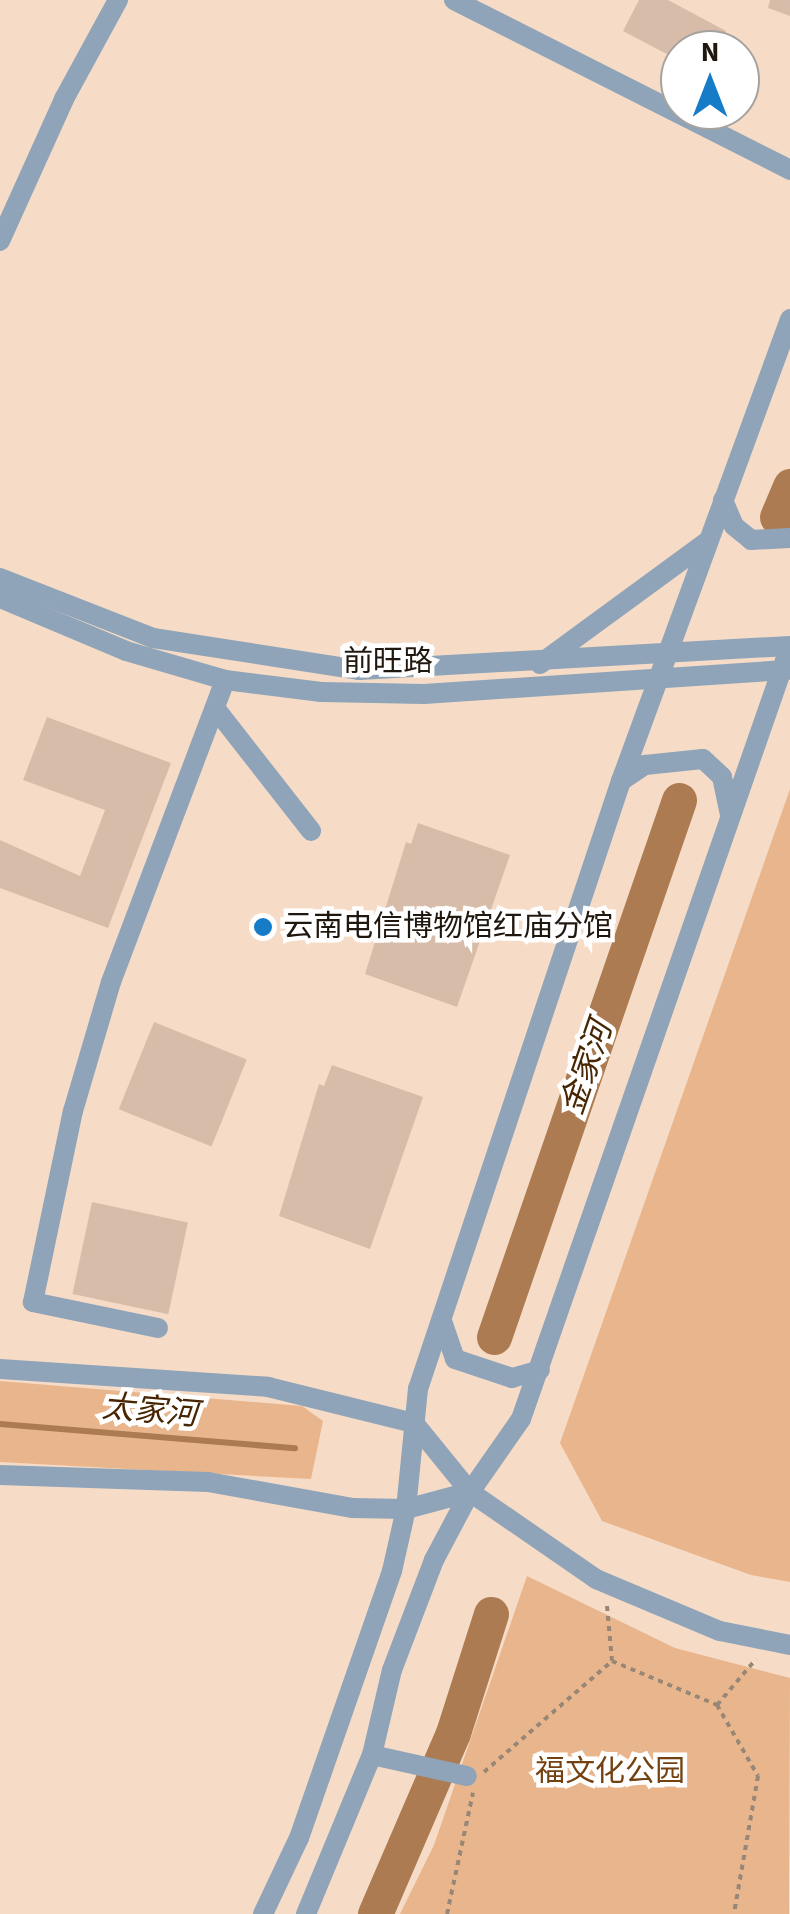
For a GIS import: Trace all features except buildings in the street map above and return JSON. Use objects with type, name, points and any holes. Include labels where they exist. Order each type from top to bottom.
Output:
[{"type":"street","points":[[0,242],[64,99],[118,0]]},
{"type":"street","points":[[454,0],[790,170]]},
{"type":"street","points":[[262,1914],[341,1728],[406,1510],[414,1423],[442,1318],[621,782],[790,319]]},
{"type":"street","points":[[722,500],[734,526],[751,540],[790,538]]},
{"type":"street","points":[[540,664],[708,541]]},
{"type":"street","name":"前旺路","points":[[0,578],[154,638],[269,660],[359,670],[540,664],[790,646]]},
{"type":"street","name":"前旺路","points":[[0,598],[126,651],[225,680],[321,692],[424,694],[658,682],[786,670]]},
{"type":"street","points":[[306,1914],[372,1755],[392,1670],[434,1560],[470,1492],[521,1419],[540,1370],[730,816],[786,670],[790,646]]},
{"type":"street","points":[[158,1328],[33,1302],[74,1112],[111,982],[225,680]]},
{"type":"street","points":[[216,708],[310,831]]},
{"type":"street","points":[[621,782],[645,766],[704,760],[722,777],[730,816]]},
{"type":"street","points":[[442,1318],[455,1358],[512,1378],[540,1370]]},
{"type":"street","points":[[0,1369],[268,1387],[414,1423],[470,1492],[605,1584],[720,1631],[781,1643]]},
{"type":"street","points":[[0,1475],[208,1482],[352,1508],[406,1510],[470,1492]]},
{"type":"street","points":[[372,1755],[467,1776]]},
{"type":"path","points":[[605,1584],[612,1661]]},
{"type":"path","points":[[717,1705],[781,1643]]},
{"type":"path","points":[[612,1661],[717,1705],[758,1776],[734,1914]]},
{"type":"path","points":[[447,1914],[476,1778],[612,1661]]},
{"type":"green space","points":[[790,789],[790,1582],[751,1575],[602,1521],[560,1443]]},
{"type":"green space","points":[[0,1381],[302,1406],[323,1421],[311,1479],[0,1462]]},
{"type":"green space","name":"福文化公园","points":[[527,1576],[675,1648],[790,1678],[789,1914],[400,1914],[434,1845]]},
{"type":"waterway","name":"金家河","points":[[777,517],[790,486]]},
{"type":"waterway","name":"金家河","points":[[494,1337],[679,800]]},
{"type":"waterway","name":"太家河","points":[[0,1424],[295,1448]]},
{"type":"waterway","name":"金家河","points":[[375,1914],[453,1733],[491,1614]]},
{"type":"place","name":"云南电信博物馆红庙分馆","points":[[263,927]]}]
